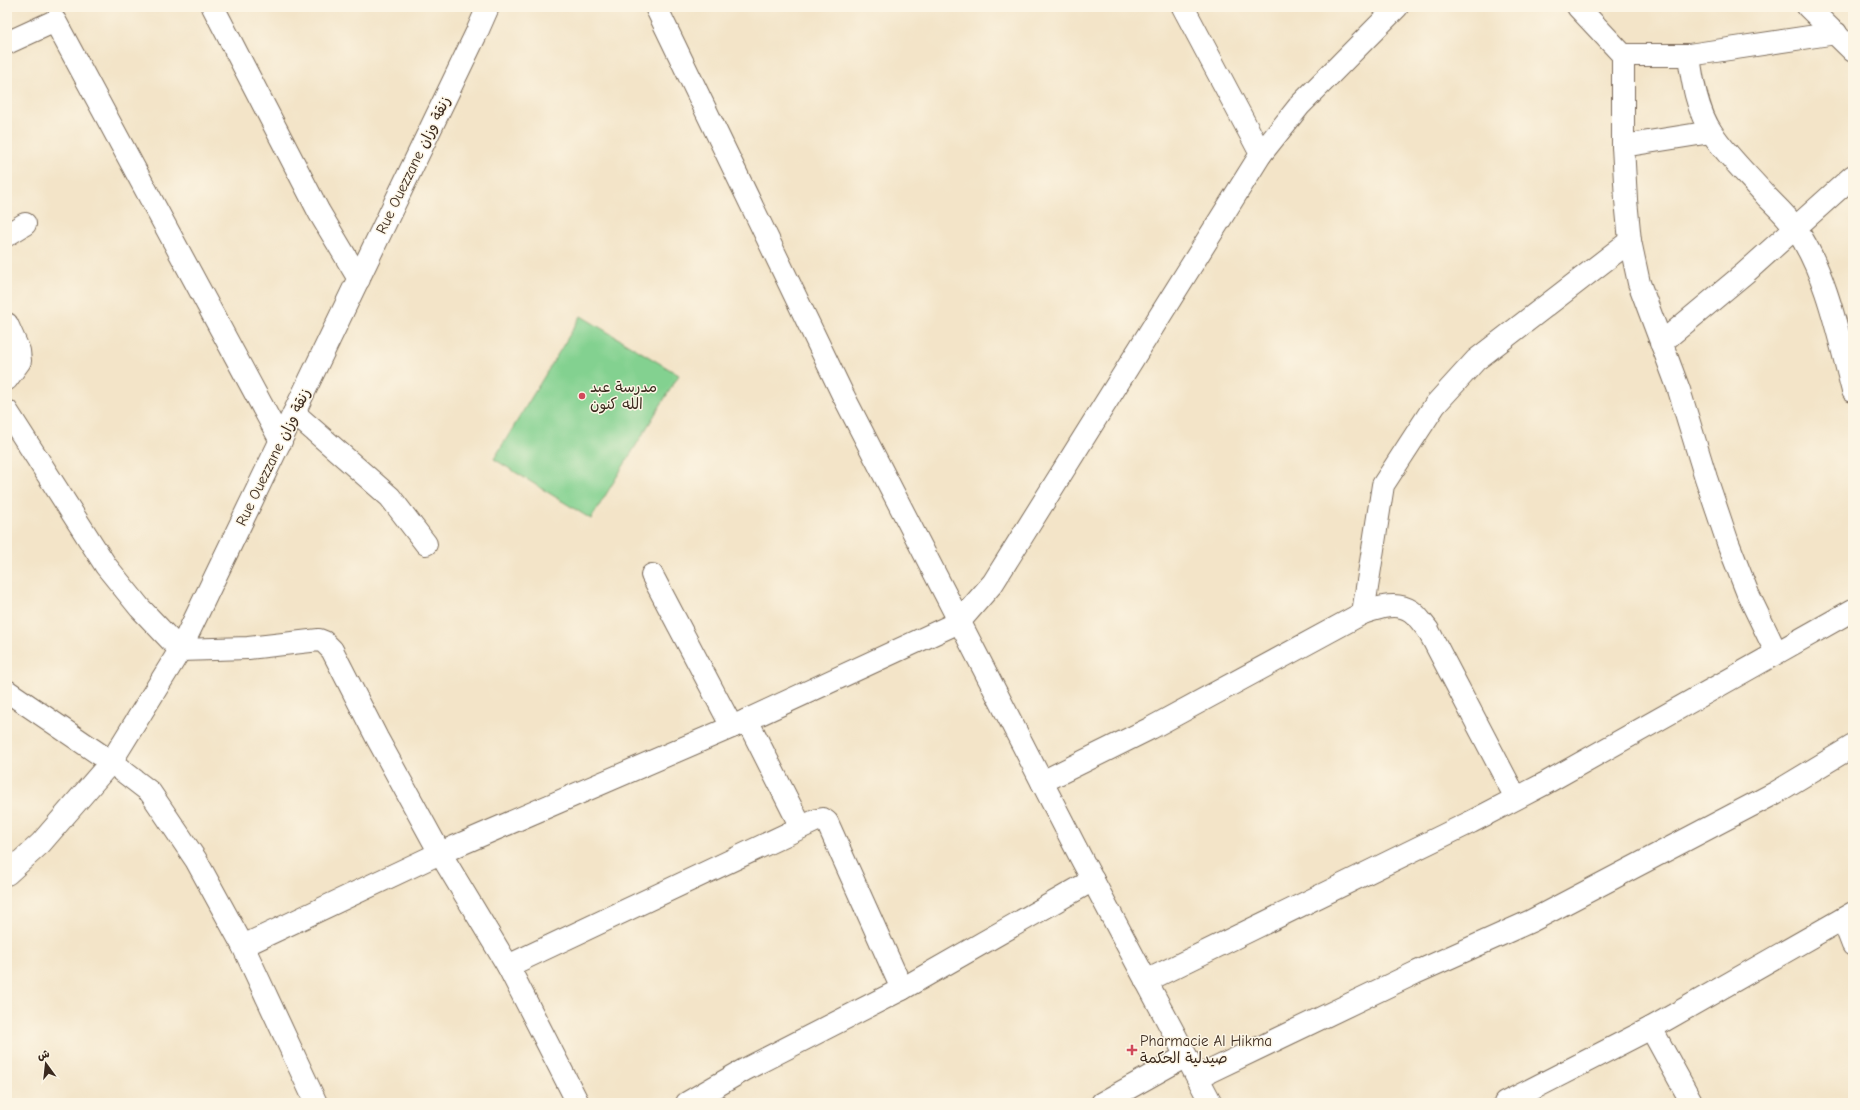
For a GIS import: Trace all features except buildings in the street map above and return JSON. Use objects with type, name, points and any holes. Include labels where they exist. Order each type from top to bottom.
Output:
[{"type":"street","points":[[213,7],[319,212],[359,279]]},
{"type":"street","name":"Rue Ouezzane زنقة وزان","points":[[7,874],[41,842],[111,762],[180,650],[488,7]]},
{"type":"street","points":[[656,7],[842,393],[1042,782],[1211,1103]]},
{"type":"street","points":[[1183,7],[1261,154]]},
{"type":"street","points":[[243,946],[440,853],[739,724],[959,622],[993,584],[1261,154],[1300,105],[1397,7]]},
{"type":"street","points":[[1578,7],[1623,55],[1623,146],[1630,241],[1639,283],[1680,390],[1706,478],[1728,544],[1748,594],[1776,652]]},
{"type":"street","points":[[1808,7],[1853,51]]},
{"type":"street","points":[[7,43],[53,14],[281,441]]},
{"type":"street","points":[[1623,55],[1689,55],[1836,33]]},
{"type":"street","points":[[1689,55],[1691,76],[1711,132],[1729,155],[1796,228],[1811,257],[1831,310],[1853,391]]},
{"type":"street","points":[[1623,146],[1711,132]]},
{"type":"street","points":[[1661,343],[1745,273],[1853,176]]},
{"type":"street","points":[[1363,613],[1383,485],[1435,405],[1476,360],[1630,241]]},
{"type":"street","points":[[7,324],[19,351],[20,361],[7,379]]},
{"type":"street","points":[[7,411],[106,566],[140,608],[180,650],[248,648],[318,640],[324,642],[332,650],[377,738],[440,853],[508,966],[578,1103]]},
{"type":"street","points":[[294,413],[390,497],[426,544]]},
{"type":"street","points":[[652,575],[801,827]]},
{"type":"street","points":[[1042,782],[1151,728],[1363,613],[1385,606],[1399,606],[1412,611],[1428,630],[1516,798]]},
{"type":"street","points":[[1146,981],[1516,798],[1853,610]]},
{"type":"street","points":[[7,691],[111,762],[150,792],[196,860],[243,946],[316,1103]]},
{"type":"street","points":[[1198,1077],[1415,973],[1531,921],[1775,793],[1853,746]]},
{"type":"street","points":[[508,966],[801,827],[823,819],[827,822],[902,989]]},
{"type":"street","points":[[688,1103],[744,1070],[902,989],[1093,880]]},
{"type":"street","points":[[1505,1103],[1651,1028],[1848,916],[1853,945]]},
{"type":"street","points":[[1651,1028],[1692,1103]]},
{"type":"street","points":[[1102,1103],[1186,1056]]},
{"type":"green space","points":[[581,316],[679,375],[591,519],[494,459]]},
{"type":"place","name":"مدرسة عبد الله كنون","points":[[582,396]]},
{"type":"place","name":"Pharmacie Al Hikma صيدلية الحكمة","points":[[1132,1050]]}]
